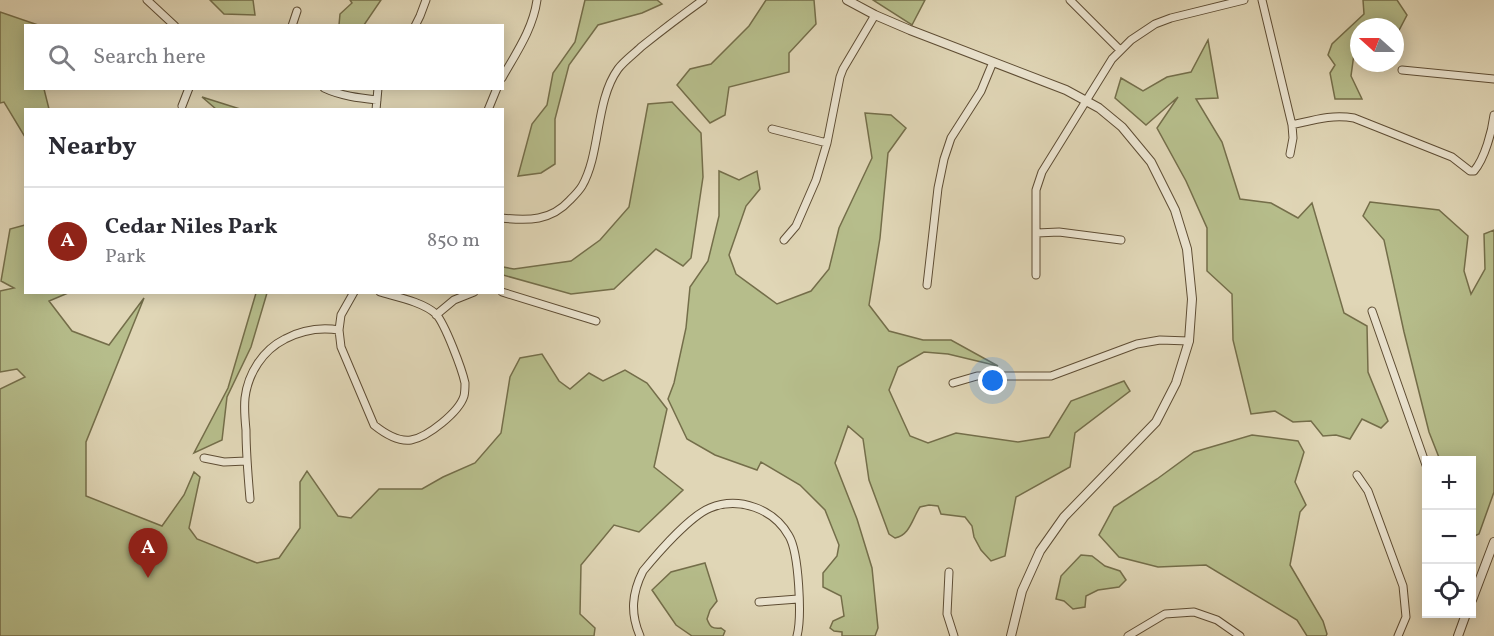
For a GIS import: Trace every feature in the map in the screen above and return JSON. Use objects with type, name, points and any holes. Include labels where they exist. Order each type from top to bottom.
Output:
[{"type":"street","points":[[147,0],[173,24]]},
{"type":"street","points":[[416,24],[426,0]]},
{"type":"street","points":[[504,75],[529,31],[537,0]]},
{"type":"street","points":[[504,218],[533,220],[549,215],[565,205],[581,187],[590,168],[601,114],[609,86],[618,69],[662,30],[703,0]]},
{"type":"street","points":[[847,0],[910,30],[1054,85],[1099,108],[1122,127],[1150,162],[1175,210],[1187,249],[1192,299],[1189,341],[1176,383],[1156,422],[1064,517],[1040,551],[1022,591],[1011,636]]},
{"type":"street","points":[[1070,0],[1120,50]]},
{"type":"street","points":[[1036,275],[1036,190],[1042,171],[1112,59],[1131,40],[1155,24],[1180,15],[1244,0]]},
{"type":"street","points":[[1262,0],[1292,125],[1293,138],[1290,154]]},
{"type":"street","points":[[293,24],[297,11]]},
{"type":"street","points":[[784,240],[796,226],[816,180],[827,143],[843,69],[875,15]]},
{"type":"street","points":[[927,285],[938,188],[944,159],[951,138],[981,92],[993,62]]},
{"type":"street","points":[[1404,70],[1494,79]]},
{"type":"street","points":[[182,106],[188,90]]},
{"type":"street","points":[[328,90],[346,96],[377,100]]},
{"type":"street","points":[[376,108],[378,90]]},
{"type":"street","points":[[489,108],[496,90]]},
{"type":"street","points":[[1292,125],[1330,116],[1354,118],[1452,157],[1473,171],[1484,154],[1494,115]]},
{"type":"street","points":[[772,129],[827,143]]},
{"type":"street","points":[[1037,233],[1059,232],[1121,240]]},
{"type":"street","points":[[504,293],[596,321]]},
{"type":"street","points":[[353,294],[341,315],[339,330],[341,348],[374,425],[395,438],[410,440],[420,437],[444,422],[458,408],[464,396],[465,385],[461,369],[436,315],[409,300],[387,294]]},
{"type":"street","points":[[436,315],[454,300],[469,294]]},
{"type":"street","points":[[1372,310],[1423,456]]},
{"type":"street","points":[[250,499],[246,461],[245,399],[254,370],[263,355],[276,343],[298,332],[329,328],[339,330]]},
{"type":"street","points":[[953,383],[977,376],[1051,376],[1137,344],[1160,340],[1189,341]]},
{"type":"street","points":[[204,458],[224,462],[246,461]]},
{"type":"street","points":[[1357,475],[1368,491],[1403,586],[1406,617],[1398,636]]},
{"type":"street","points":[[640,636],[634,620],[633,598],[644,571],[701,512],[721,505],[742,504],[752,506],[774,517],[790,537],[797,563],[800,618],[797,636]]},
{"type":"street","points":[[1476,582],[1494,542]]},
{"type":"street","points":[[949,572],[946,614],[954,636]]},
{"type":"street","points":[[759,602],[798,599]]},
{"type":"street","points":[[1128,636],[1165,614],[1194,612],[1217,620],[1240,636]]},
{"type":"street","points":[[1458,636],[1465,618]]},
{"type":"green space","points":[[210,0],[253,0],[255,15],[224,14]]},
{"type":"green space","points":[[350,0],[381,0],[365,24],[339,24],[340,14],[352,3]]},
{"type":"green space","points":[[585,0],[657,0],[662,4],[642,13],[598,25],[569,65],[555,119],[555,164],[541,173],[518,176],[532,124],[547,105],[553,73],[575,42]]},
{"type":"green space","points":[[766,0],[814,0],[816,24],[789,53],[789,72],[729,87],[725,115],[710,123],[677,85],[690,69],[711,64],[749,26]]},
{"type":"green space","points":[[873,0],[925,0],[912,25]]},
{"type":"green space","points":[[1363,0],[1397,0],[1407,15],[1404,21],[1404,18],[1360,18],[1364,14]]},
{"type":"green space","points":[[0,12],[35,24],[24,24],[24,90],[44,90],[49,108],[24,108],[24,135],[4,102],[0,103]]},
{"type":"green space","points":[[1350,27],[1350,72],[1362,99],[1335,99],[1330,73],[1335,65],[1328,55],[1332,44]]},
{"type":"green space","points":[[1208,40],[1218,98],[1196,99],[1222,142],[1240,199],[1271,203],[1298,218],[1312,203],[1344,313],[1367,326],[1368,372],[1388,421],[1381,428],[1362,419],[1350,439],[1336,435],[1323,436],[1311,421],[1293,422],[1275,411],[1251,414],[1233,340],[1232,294],[1207,271],[1207,228],[1186,181],[1157,128],[1178,97],[1146,125],[1115,98],[1121,78],[1143,91],[1167,77],[1191,72]]},
{"type":"green space","points":[[202,97],[237,108],[215,108]]},
{"type":"green space","points":[[672,102],[701,133],[703,177],[691,258],[683,266],[656,249],[614,289],[571,294],[504,275],[504,267],[514,269],[571,261],[600,240],[629,207],[648,104]]},
{"type":"green space","points":[[865,113],[891,115],[906,128],[888,153],[880,238],[869,305],[889,331],[923,340],[951,340],[998,366],[948,354],[924,352],[898,367],[889,390],[910,436],[928,443],[956,433],[1018,442],[1049,437],[1071,401],[1124,381],[1130,391],[1075,433],[1070,467],[1016,497],[1005,556],[991,561],[981,550],[974,537],[972,526],[965,517],[941,514],[938,506],[920,507],[904,534],[895,538],[889,534],[869,480],[863,439],[848,426],[835,463],[857,519],[872,568],[878,628],[875,636],[842,636],[842,632],[830,628],[833,621],[844,616],[841,596],[823,587],[823,573],[837,556],[839,545],[825,510],[800,485],[761,462],[757,470],[715,455],[687,439],[668,399],[674,383],[686,328],[690,287],[708,261],[719,216],[719,171],[739,180],[757,171],[760,189],[746,206],[729,255],[736,274],[777,304],[811,291],[829,269],[839,228],[872,158]]},
{"type":"green space","points":[[1370,202],[1439,210],[1468,236],[1464,271],[1471,294],[1485,269],[1484,234],[1494,230],[1494,492],[1479,534],[1476,535],[1476,456],[1438,456],[1429,432],[1384,240],[1363,216]]},
{"type":"green space","points":[[24,225],[24,294],[66,294],[49,301],[72,331],[109,345],[144,298],[86,442],[86,496],[162,526],[184,495],[194,472],[200,477],[189,528],[197,539],[257,563],[279,558],[300,528],[300,482],[307,471],[338,516],[351,518],[379,489],[422,489],[475,463],[501,433],[510,377],[520,358],[542,354],[559,381],[570,389],[589,373],[603,381],[625,370],[647,383],[667,409],[654,467],[683,490],[639,532],[614,525],[581,565],[580,614],[595,628],[594,636],[0,636],[0,389],[25,377],[17,369],[0,372],[0,291],[14,288],[1,281],[10,229]]},
{"type":"green space","points":[[256,294],[267,294],[251,347],[227,397],[222,440],[194,453],[228,388]]},
{"type":"green space","points":[[1252,435],[1298,441],[1304,452],[1295,482],[1306,505],[1300,512],[1290,565],[1323,621],[1326,636],[1307,636],[1297,620],[1206,565],[1158,567],[1119,557],[1099,535],[1114,507],[1194,452]]},
{"type":"green space","points":[[1081,555],[1092,556],[1105,566],[1120,571],[1126,580],[1119,587],[1098,590],[1086,596],[1085,607],[1073,609],[1064,601],[1056,599],[1061,576]]},
{"type":"green space","points":[[705,563],[717,601],[707,619],[712,627],[725,631],[723,636],[692,636],[676,625],[652,590],[671,572]]},
{"type":"place","name":"Cedar Niles Park","points":[[148,578]]}]
